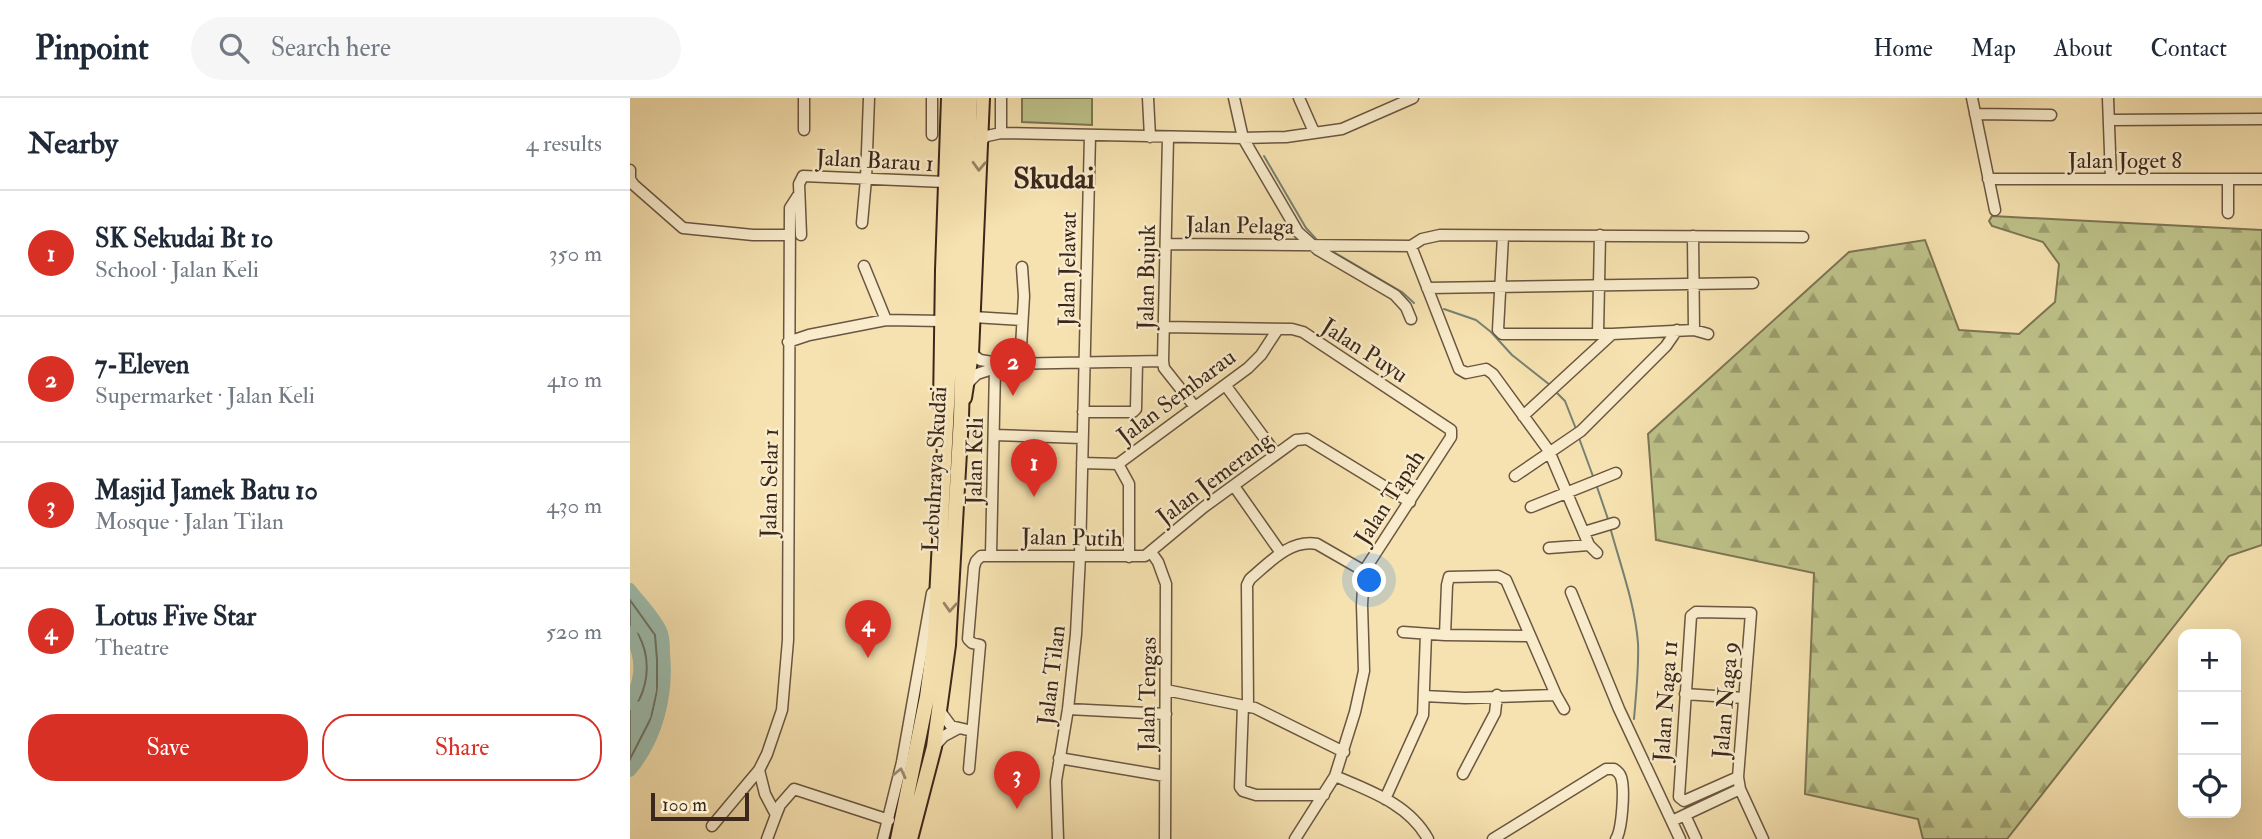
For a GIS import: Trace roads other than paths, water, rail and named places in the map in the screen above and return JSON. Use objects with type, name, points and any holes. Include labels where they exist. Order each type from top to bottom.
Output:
[{"type":"highway","name":"Lebuhraya Skudai","points":[[898,839],[927,697],[935,637],[941,552],[959,98]]},
{"type":"highway","name":"Lebuhraya Skudai","points":[[910,839],[934,747],[948,645],[961,417],[970,98]]},
{"type":"highway","points":[[948,140],[953,252]]},
{"type":"main road","points":[[945,443],[940,415],[948,98]]},
{"type":"main road","points":[[961,417],[972,354],[982,98]]},
{"type":"street","points":[[862,223],[869,98]]},
{"type":"street","points":[[932,135],[932,98],[948,98]]},
{"type":"street","points":[[1001,98],[1001,133]]},
{"type":"street","points":[[1148,98],[1150,136]]},
{"type":"street","points":[[1234,98],[1243,138],[1289,218],[1298,232],[1322,245],[1411,246],[1432,236],[1803,237]]},
{"type":"street","points":[[1299,98],[1314,132]]},
{"type":"street","points":[[980,141],[987,136],[1001,133],[1286,137],[1342,129],[1413,98]]},
{"type":"street","points":[[1972,98],[1995,210]]},
{"type":"street","points":[[2108,98],[2111,179]]},
{"type":"street","points":[[804,103],[804,130]]},
{"type":"street","points":[[1975,114],[2051,115]]},
{"type":"street","points":[[2109,120],[2262,119]]},
{"type":"street","points":[[982,123],[1001,133]]},
{"type":"street","name":"Jalan Jelawat","points":[[1082,463],[1090,135]]},
{"type":"street","name":"Jalan Bujuk","points":[[1168,137],[1163,361],[1164,368],[1195,407]]},
{"type":"street","points":[[630,170],[630,179],[634,186],[683,228],[753,235],[795,235]]},
{"type":"street","name":"Jalan Barau 1","points":[[803,176],[945,183]]},
{"type":"street","name":"Jalan Selar 1","points":[[712,826],[759,771],[782,710],[788,640],[788,342],[795,235],[790,208],[799,194],[803,176]]},
{"type":"street","name":"Jalan Joget 8","points":[[1988,179],[2262,180]]},
{"type":"street","points":[[2228,179],[2228,213]]},
{"type":"street","points":[[1598,333],[1600,235]]},
{"type":"street","points":[[1503,236],[1498,330],[1502,334],[1612,334],[1694,330],[1708,334]]},
{"type":"street","points":[[1693,236],[1694,330]]},
{"type":"street","name":"Jalan Pelaga","points":[[1167,244],[1322,245],[1395,295],[1406,307],[1411,320]]},
{"type":"street","points":[[1411,246],[1460,369],[1466,373],[1486,369],[1493,374],[1549,452],[1593,549],[1549,548]]},
{"type":"street","points":[[864,266],[886,320]]},
{"type":"street","points":[[1020,363],[1022,267]]},
{"type":"street","points":[[1427,288],[1754,283]]},
{"type":"street","points":[[973,317],[1022,320]]},
{"type":"street","points":[[788,342],[821,332],[886,320],[942,321]]},
{"type":"street","name":"Jalan Puyu","points":[[1164,327],[1303,332],[1451,430]]},
{"type":"street","name":"Jalan Sembarau","points":[[1082,463],[1118,464],[1255,362],[1278,329]]},
{"type":"street","points":[[1515,476],[1578,433],[1666,346],[1677,331]]},
{"type":"street","points":[[1523,416],[1612,334]]},
{"type":"street","points":[[972,354],[1000,366]]},
{"type":"street","points":[[969,382],[977,374],[1020,363],[1163,361]]},
{"type":"street","points":[[1083,412],[1133,412],[1136,409],[1137,362]]},
{"type":"street","name":"Jalan Keli","points":[[991,555],[994,435],[1000,366]]},
{"type":"street","points":[[1226,386],[1276,454]]},
{"type":"street","name":"Jalan Tapah","points":[[1295,839],[1335,776],[1344,752],[1364,671],[1364,571],[1451,437],[1451,430]]},
{"type":"street","points":[[994,435],[1082,438]]},
{"type":"street","name":"Jalan Jemerang","points":[[1151,552],[1204,507],[1296,440],[1307,439],[1410,502]]},
{"type":"street","name":"Jalan Tilan","points":[[1058,839],[1056,781],[1068,709],[1076,634],[1082,463]]},
{"type":"street","points":[[1118,464],[1129,484],[1129,557]]},
{"type":"street","points":[[1531,507],[1616,473]]},
{"type":"street","points":[[1234,486],[1281,553]]},
{"type":"street","points":[[1584,532],[1611,524]]},
{"type":"street","points":[[1324,795],[1247,794],[1241,790],[1247,586],[1250,579],[1281,553],[1303,544],[1317,544],[1364,571]]},
{"type":"street","points":[[883,839],[902,762],[924,632],[941,552]]},
{"type":"street","name":"Jalan Putih","points":[[991,555],[1129,557],[1145,556],[1151,552]]},
{"type":"street","name":"Jalan Tengas","points":[[1151,552],[1166,584],[1165,839]]},
{"type":"street","points":[[969,769],[980,645],[968,639],[974,567],[981,556],[991,555]]},
{"type":"street","points":[[1446,635],[1447,585],[1450,577],[1498,576],[1506,580],[1564,709]]},
{"type":"street","points":[[1571,592],[1619,709],[1679,839]]},
{"type":"street","name":"Jalan Naga 9","points":[[1693,614],[1751,613],[1738,777],[1740,789],[1763,839]]},
{"type":"street","name":"Jalan Naga 11","points":[[1693,614],[1679,797],[1684,801],[1738,777]]},
{"type":"street","points":[[1403,632],[1530,636]]},
{"type":"street","points":[[1385,799],[1423,715],[1426,634]]},
{"type":"street","points":[[1166,690],[1245,706],[1276,717],[1344,752]]},
{"type":"street","points":[[1685,694],[1744,698]]},
{"type":"street","points":[[1463,775],[1495,713],[1497,695]]},
{"type":"street","points":[[1424,696],[1465,698],[1556,695]]},
{"type":"street","points":[[1068,709],[1166,714]]},
{"type":"street","points":[[940,711],[951,726],[972,731]]},
{"type":"street","points":[[934,747],[944,736],[957,729]]},
{"type":"street","points":[[1059,758],[1165,776]]},
{"type":"street","points":[[1493,839],[1511,834],[1606,769],[1614,769],[1621,775],[1621,832],[1616,839]]},
{"type":"street","points":[[759,771],[765,794],[776,815]]},
{"type":"street","points":[[1335,776],[1404,810],[1416,819],[1428,839]]},
{"type":"street","points":[[767,839],[780,805],[794,789],[889,820]]},
{"type":"street","points":[[1672,821],[1740,789]]},
{"type":"street","points":[[1685,815],[1696,839]]},
{"type":"water","points":[[630,589],[660,628],[665,669],[662,701],[654,731],[630,771],[630,704],[640,680],[638,649],[630,632]]},
{"type":"waterway","points":[[1264,156],[1306,228],[1317,240]]},
{"type":"waterway","points":[[1330,250],[1402,292],[1414,303]]},
{"type":"waterway","points":[[1444,309],[1476,320],[1512,355],[1550,385]]},
{"type":"waterway","points":[[1556,392],[1565,401],[1576,429]]},
{"type":"waterway","points":[[1579,438],[1594,479]]},
{"type":"waterway","points":[[1596,484],[1609,522]]},
{"type":"waterway","points":[[1610,527],[1630,599],[1638,643],[1634,719]]},
{"type":"waterway","points":[[630,589],[660,628],[665,669],[662,701],[654,731],[630,771]]},
{"type":"waterway","points":[[630,632],[639,660],[639,676],[630,704]]},
{"type":"place","name":"7-Eleven","points":[[1013,396]]},
{"type":"place","name":"SK Sekudai Bt 10","points":[[1034,497]]},
{"type":"place","name":"Lotus Five Star","points":[[868,658]]},
{"type":"place","name":"Masjid Jamek Batu 10","points":[[1017,809]]},
{"type":"district","name":"Skudai","points":[[1054,178]]}]
